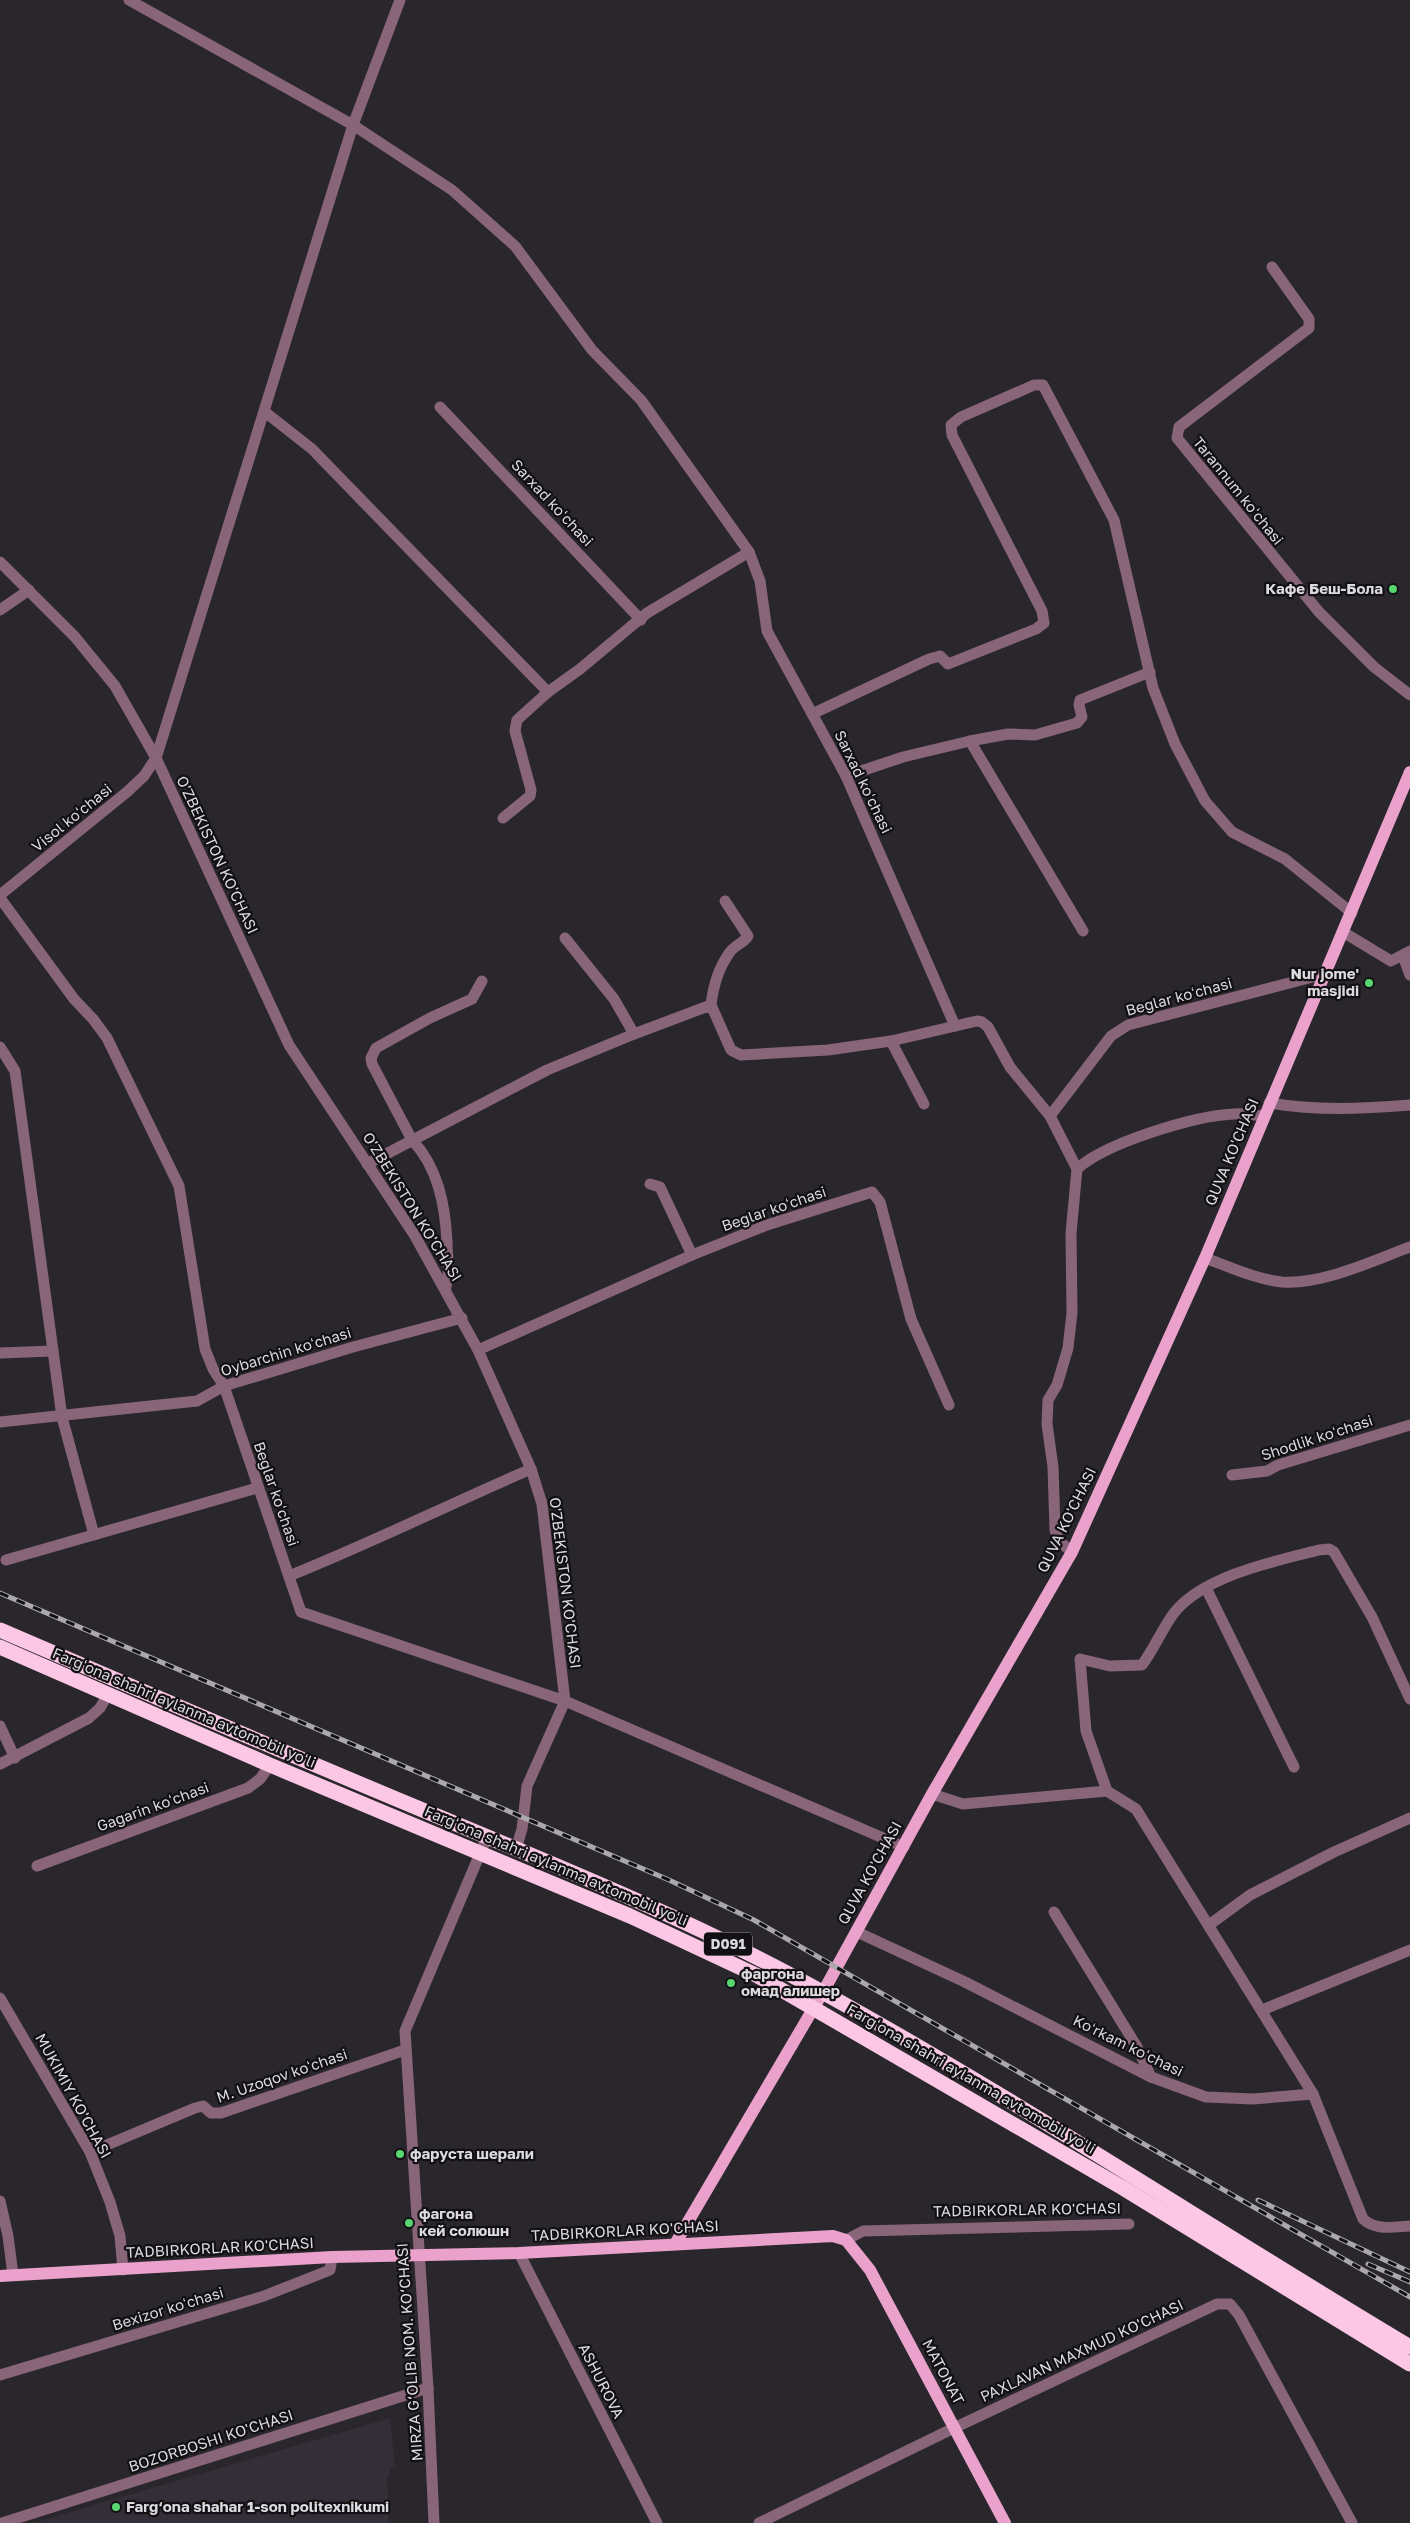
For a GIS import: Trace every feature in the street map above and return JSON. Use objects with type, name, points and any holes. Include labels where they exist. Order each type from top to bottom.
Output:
[{"type":"highway","name":"Fargʻona shahri aylanma avtomobil yoʻli","points":[[0,1630],[487,1836],[703,1931],[823,1992],[1058,2130],[1188,2211],[1372,2333],[1410,2364]]},
{"type":"highway","name":"Fargʻona shahri aylanma avtomobil yoʻli","points":[[0,1647],[694,1945],[756,1975],[1123,2188],[1180,2224],[1372,2333],[1410,2347]]},
{"type":"highway","points":[[1180,2224],[1188,2211]]},
{"type":"main road","name":"QUVA KO'CHASI","points":[[675,2244],[823,1992],[932,1794],[1072,1552],[1205,1258],[1410,772]]},
{"type":"main road","name":"TADBIRKORLAR KO'CHASI","points":[[6,2276],[418,2253],[519,2253],[820,2236],[833,2236],[846,2240]]},
{"type":"main road","name":"MATONAT","points":[[846,2240],[870,2270],[1005,2523]]},
{"type":"street","name":"Sarxad koʻchasi","points":[[129,0],[353,125],[452,190],[515,246],[592,350],[641,400],[749,552],[760,581],[767,631],[846,776],[955,1026]]},
{"type":"street","name":"Visol koʻchasi","points":[[0,896],[127,792],[144,776],[156,758],[353,125],[400,0]]},
{"type":"street","name":"Tarannum koʻchasi","points":[[1272,267],[1309,319],[1309,328],[1179,427],[1178,438],[1319,612],[1374,667],[1410,694]]},
{"type":"street","points":[[812,714],[929,659],[940,656],[948,664],[1036,629],[1044,623],[1042,611],[952,435],[951,425],[961,417],[1034,385],[1043,385],[1114,520],[1153,688],[1175,744],[1204,801],[1232,832],[1286,859],[1352,913]]},
{"type":"street","name":"Sarxad koʻchasi","points":[[440,407],[641,620]]},
{"type":"street","points":[[265,412],[312,450],[548,692]]},
{"type":"street","points":[[503,818],[530,796],[531,790],[515,731],[517,720],[548,692],[641,620],[647,613],[749,552]]},
{"type":"street","name":"O'ZBEKISTON KO'CHASI","points":[[0,562],[75,637],[115,686],[156,758],[289,1044],[415,1236],[446,1287],[478,1350],[531,1469],[542,1504],[565,1701]]},
{"type":"street","points":[[0,610],[28,590]]},
{"type":"street","points":[[846,776],[903,757],[970,741],[1008,734],[1035,735],[1077,723],[1082,717],[1079,705],[1080,700],[1150,672]]},
{"type":"street","points":[[970,741],[1083,931]]},
{"type":"street","name":"Beglar koʻchasi","points":[[0,896],[74,999],[94,1019],[107,1038],[179,1186],[205,1349],[212,1369],[224,1386],[257,1488],[301,1612],[565,1701]]},
{"type":"street","points":[[725,901],[748,936],[730,950],[713,989],[710,1005],[729,1047],[736,1055],[828,1050],[891,1041],[976,1021],[986,1024],[1010,1067],[1050,1116],[1077,1169],[1071,1233],[1072,1313],[1068,1348],[1057,1385],[1048,1400],[1047,1408],[1047,1424],[1054,1466],[1056,1530],[1060,1541],[1072,1552]]},
{"type":"street","points":[[1343,932],[1387,959],[1394,960],[1407,953],[1410,975]]},
{"type":"street","points":[[565,938],[614,1000],[634,1034]]},
{"type":"street","name":"Beglar koʻchasi","points":[[1050,1116],[1111,1036],[1118,1030],[1128,1025],[1324,974]]},
{"type":"street","points":[[446,1287],[450,1267],[443,1199],[421,1150],[412,1140],[372,1064],[372,1054],[385,1042],[472,999],[482,981]]},
{"type":"street","points":[[367,1164],[547,1070],[710,1005]]},
{"type":"street","points":[[891,1041],[924,1104]]},
{"type":"street","points":[[0,1047],[16,1071],[62,1417],[94,1535]]},
{"type":"street","points":[[1269,1104],[1299,1108],[1355,1110],[1410,1105]]},
{"type":"street","points":[[1077,1169],[1085,1162],[1104,1152],[1158,1131],[1233,1114],[1264,1116]]},
{"type":"street","points":[[650,1184],[660,1187],[692,1255]]},
{"type":"street","name":"Beglar koʻchasi","points":[[478,1350],[692,1255],[767,1225],[866,1193],[875,1194],[880,1202],[911,1319],[949,1405]]},
{"type":"street","points":[[1205,1258],[1256,1277],[1282,1282],[1301,1281],[1340,1272],[1410,1247]]},
{"type":"street","name":"Oybarchin koʻchasi","points":[[0,1422],[62,1417],[197,1401],[224,1386],[352,1347],[462,1318]]},
{"type":"street","points":[[0,1353],[53,1351]]},
{"type":"street","name":"Shodlik koʻchasi","points":[[1232,1475],[1267,1471],[1278,1465],[1410,1425]]},
{"type":"street","points":[[289,1576],[367,1544],[433,1511],[531,1469]]},
{"type":"street","points":[[6,1560],[257,1488]]},
{"type":"street","points":[[1107,1791],[1086,1732],[1080,1659],[1110,1666],[1142,1665],[1174,1613],[1197,1591],[1256,1567],[1329,1549],[1338,1557],[1372,1617],[1410,1699]]},
{"type":"street","points":[[1206,1588],[1294,1766]]},
{"type":"street","points":[[0,1764],[15,1758],[35,1744],[89,1718],[100,1708],[108,1694]]},
{"type":"street","points":[[516,1849],[522,1829],[527,1786],[565,1701],[904,1847]]},
{"type":"street","points":[[0,1726],[15,1758]]},
{"type":"street","name":"Gagarin koʻchasi","points":[[37,1866],[248,1788],[260,1779],[270,1764]]},
{"type":"street","points":[[932,1794],[963,1804],[1107,1791],[1136,1809],[1313,2094],[1363,2219],[1371,2226],[1377,2228],[1410,2226]]},
{"type":"street","points":[[1209,1925],[1250,1895],[1334,1852],[1410,1818]]},
{"type":"street","name":"MIRZA G‘OLIB NOM. KO‘CHASI","points":[[434,2523],[428,2388],[405,2050],[406,2026],[487,1836]]},
{"type":"street","points":[[1054,1912],[1137,2047],[1151,2077]]},
{"type":"street","name":"Koʻrkam koʻchasi","points":[[856,1932],[965,1982],[1151,2077],[1206,2097],[1253,2099],[1313,2094]]},
{"type":"street","points":[[1262,2010],[1410,1950]]},
{"type":"street","name":"MUKIMIY KO'CHASI","points":[[0,1998],[90,2152],[110,2202],[120,2236],[123,2270]]},
{"type":"street","name":"M. Uzoqov koʻchasi","points":[[90,2152],[203,2106],[214,2114],[220,2113],[405,2050]]},
{"type":"street","points":[[0,2201],[8,2236],[6,2276]]},
{"type":"street","name":"TADBIRKORLAR KO'CHASI","points":[[846,2240],[863,2231],[1129,2224]]},
{"type":"street","name":"ASHUROVA","points":[[519,2253],[657,2523]]},
{"type":"street","name":"Bexizor koʻchasi","points":[[0,2375],[264,2296],[330,2270],[332,2257]]},
{"type":"street","name":"PAXLAVAN MAXMUD KO'CHASI","points":[[759,2523],[954,2428],[1217,2304],[1230,2304],[1239,2315],[1352,2523]]},
{"type":"street","name":"BOZORBOSHI KO'CHASI","points":[[2,2523],[428,2388]]},
{"type":"shaded area","points":[[390,2418],[395,2467],[390,2467],[390,2475],[387,2475],[389,2523],[33,2523]]},
{"type":"railway","points":[[0,1593],[669,1880],[754,1920],[1410,2297]]},
{"type":"railway","points":[[1258,2200],[1410,2272]]},
{"type":"railway","points":[[1368,2264],[1410,2282]]},
{"type":"place","name":"Кафе Беш-Бола","points":[[1393,589]]},
{"type":"place","name":"Nur jome' masjidi","points":[[1369,983]]},
{"type":"place","name":"фаргона омад алишер","points":[[731,1983]]},
{"type":"place","name":"фаруста шерали","points":[[400,2154]]},
{"type":"place","name":"фагона кей солюшн","points":[[409,2223]]},
{"type":"place","name":"Farg‘ona shahar 1-son politexnikumi","points":[[116,2507]]}]
